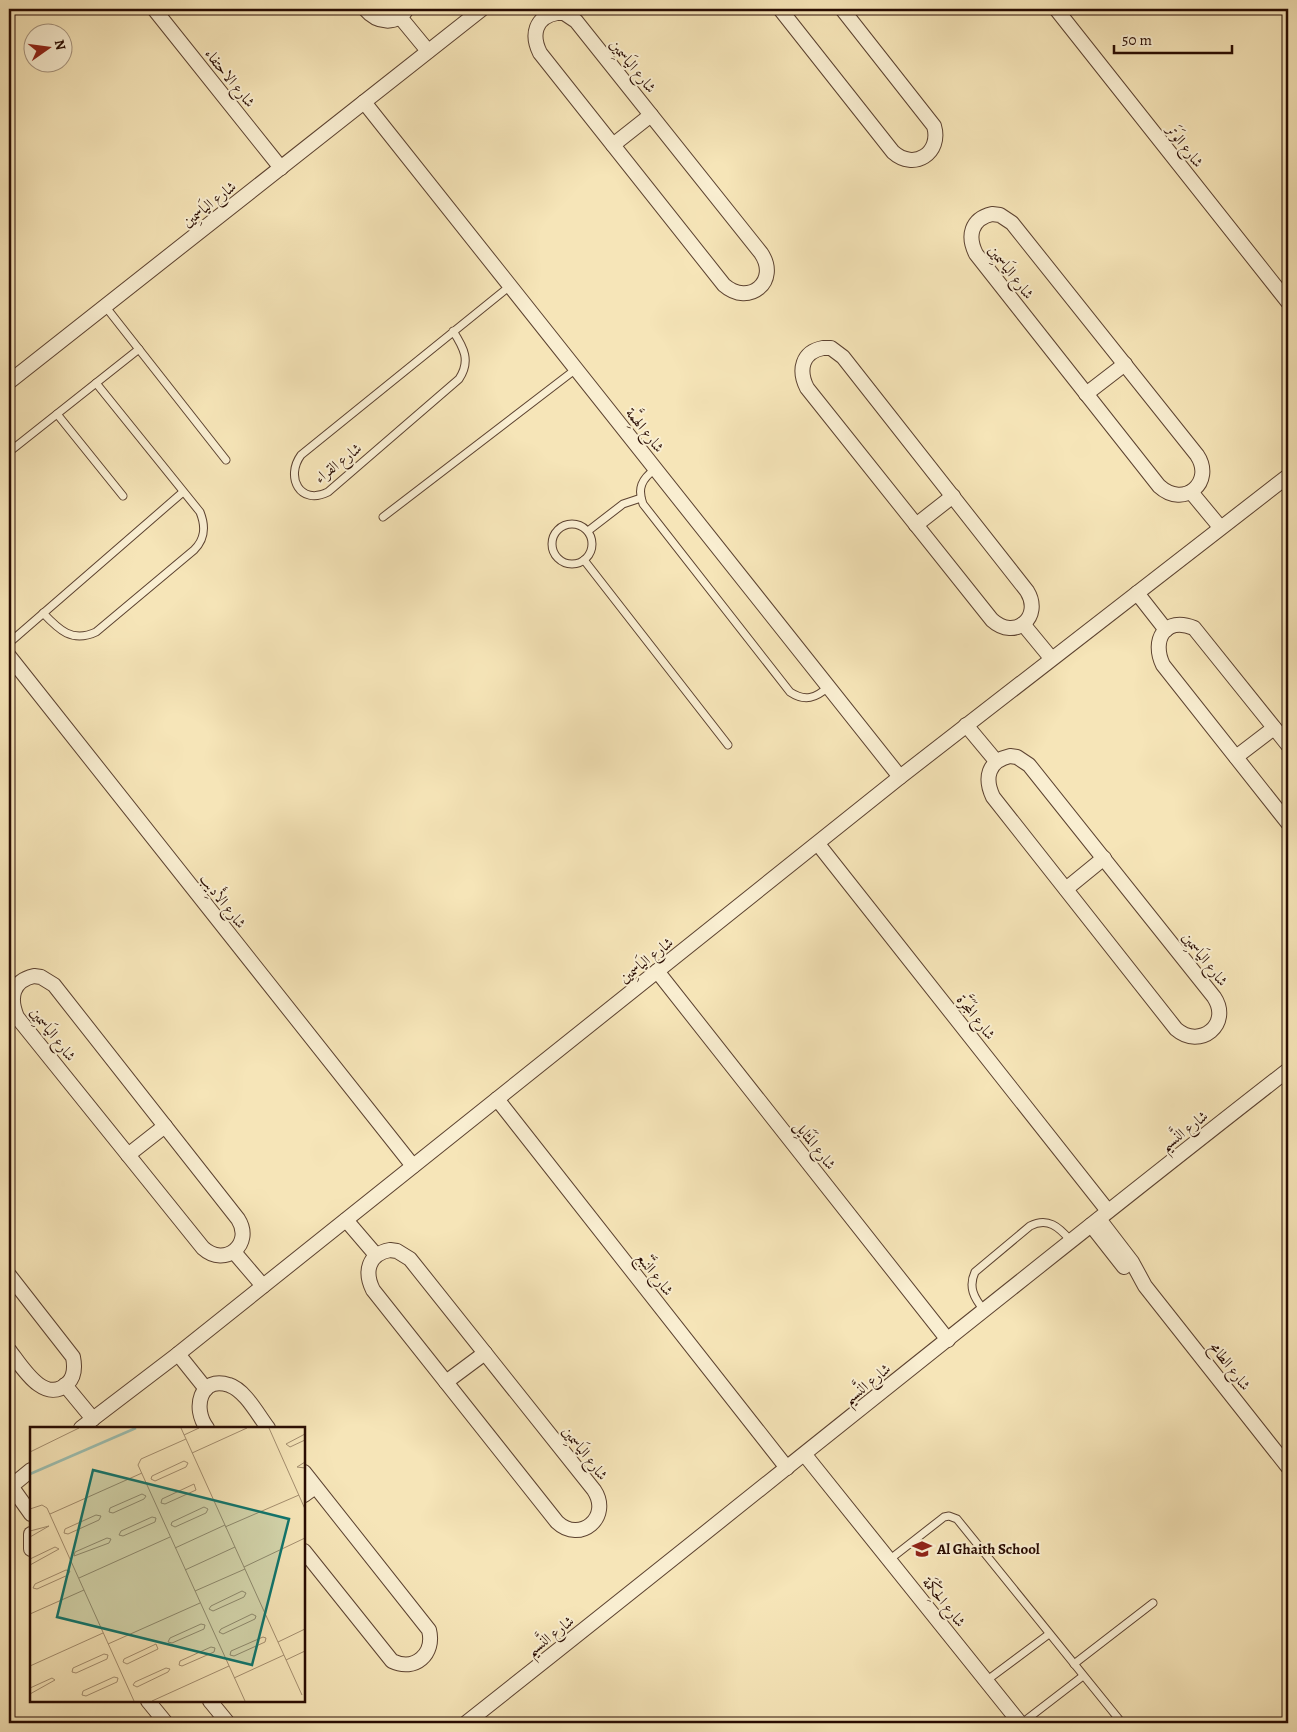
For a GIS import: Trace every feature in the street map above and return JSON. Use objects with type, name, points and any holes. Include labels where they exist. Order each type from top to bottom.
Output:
[{"type":"street","name":"شارع الاحتفاء","points":[[154,9],[281,168]]},
{"type":"street","points":[[365,9],[379,20],[392,20],[403,13],[428,51]]},
{"type":"street","name":"شارع اليَاسمِين","points":[[9,382],[482,9]]},
{"type":"street","points":[[783,10],[893,152],[904,160],[918,160],[925,157],[936,140],[934,126],[842,9]]},
{"type":"street","name":"شارع الوَتَر","points":[[1056,9],[1288,302]]},
{"type":"street","name":"شارع اليَاسمِين","points":[[557,12],[571,16],[651,115],[765,259],[767,273],[765,280],[756,290],[742,294],[735,293],[724,285],[540,53],[535,35],[538,14],[557,12]]},
{"type":"street","name":"شارع الهِمَّة","points":[[364,102],[900,777]]},
{"type":"street","name":"شارع اليَاسمِين","points":[[613,145],[651,115]]},
{"type":"street","name":"شارع اليَاسمِين","points":[[992,214],[1007,218],[1125,364],[1201,460],[1203,474],[1197,487],[1191,492],[1178,495],[1164,491],[1159,486],[976,254],[970,236],[974,224],[979,219],[992,214]]},
{"type":"street","points":[[831,348],[843,357],[953,496],[1030,596],[1032,609],[1023,624],[1009,628],[992,620],[807,388],[801,370],[802,364],[810,353],[816,349],[831,348]]},
{"type":"street","points":[[1086,394],[1125,364]]},
{"type":"street","name":"شارع اليَاسمِين","points":[[82,1427],[178,1354],[900,777],[1288,476]]},
{"type":"street","points":[[1191,492],[1220,527]]},
{"type":"street","points":[[916,524],[953,496]]},
{"type":"street","points":[[1137,593],[1166,630]]},
{"type":"street","points":[[1023,624],[1051,658]]},
{"type":"street","points":[[1288,745],[1194,628],[1180,624],[1166,630],[1158,640],[1157,647],[1163,665],[1288,824]]},
{"type":"street","name":"شارع الأَدِيب","points":[[9,656],[413,1166]]},
{"type":"street","points":[[966,725],[996,762]]},
{"type":"street","points":[[1236,757],[1274,728]]},
{"type":"street","name":"شارع اليَاسمِين","points":[[1010,756],[1024,760],[1104,858],[1218,1003],[1220,1017],[1214,1029],[1208,1034],[1195,1038],[1182,1033],[1176,1028],[993,796],[988,778],[992,766],[996,762],[1010,756]]},
{"type":"street","name":"شارع المَجَرَّة","points":[[818,844],[1099,1218]]},
{"type":"street","points":[[1066,889],[1104,858]]},
{"type":"street","name":"شارع المَثَايِل","points":[[657,971],[948,1340]]},
{"type":"street","name":"شارع اليَاسمِين","points":[[34,976],[42,977],[54,985],[165,1126],[241,1224],[243,1237],[241,1244],[234,1252],[220,1257],[208,1253],[203,1248],[17,1017],[12,998],[20,982],[34,976]]},
{"type":"street","name":"شارع النَّسيم","points":[[466,1723],[805,1455],[1070,1240],[1288,1070]]},
{"type":"street","name":"شارع النَّبْع","points":[[497,1099],[787,1468]]},
{"type":"street","points":[[128,1155],[165,1126]]},
{"type":"street","name":"شارع الطامح","points":[[1099,1218],[1126,1268],[1145,1286],[1288,1467]]},
{"type":"street","points":[[346,1220],[376,1255]]},
{"type":"street","name":"شارع اليَاسمِين","points":[[390,1250],[404,1254],[484,1353],[598,1496],[600,1510],[598,1517],[589,1528],[568,1530],[557,1522],[374,1290],[368,1272],[376,1255],[390,1250]]},
{"type":"street","points":[[234,1252],[263,1286]]},
{"type":"street","points":[[9,1275],[73,1357],[74,1370],[72,1377],[65,1385],[51,1390],[39,1386],[9,1350]]},
{"type":"street","points":[[446,1382],[484,1353]]},
{"type":"street","points":[[178,1354],[206,1389]]},
{"type":"street","points":[[206,1427],[201,1418],[198,1406],[199,1399],[206,1389],[220,1383],[234,1388],[267,1427]]},
{"type":"street","points":[[65,1385],[92,1419]]},
{"type":"street","name":"شارع الحِكْمَة","points":[[805,1455],[1021,1723]]},
{"type":"street","points":[[30,1471],[10,1487],[30,1513]]},
{"type":"street","points":[[305,1473],[428,1630],[430,1644],[424,1657],[419,1661],[406,1665],[392,1661],[305,1552]]},
{"type":"street","points":[[305,1494],[315,1487]]},
{"type":"street","points":[[149,1702],[166,1723]]},
{"type":"street","points":[[211,1702],[228,1723]]},
{"type":"lane","name":"شارع القراء","points":[[454,331],[466,357],[466,365],[459,379],[328,492],[317,496],[304,493],[299,489],[294,470],[301,455],[454,331],[510,286]]},
{"type":"lane","points":[[105,306],[226,460]]},
{"type":"lane","points":[[9,452],[139,349]]},
{"type":"lane","points":[[383,517],[576,369]]},
{"type":"lane","points":[[43,613],[62,632],[75,636],[89,635],[194,550],[204,534],[203,520],[183,492],[96,383]]},
{"type":"lane","points":[[57,414],[123,496]]},
{"type":"lane","points":[[655,469],[643,480],[641,498],[646,510],[790,692],[803,698],[810,698],[820,694],[828,687]]},
{"type":"lane","points":[[9,642],[183,492]]},
{"type":"lane","points":[[588,530],[622,504],[641,498]]},
{"type":"lane","points":[[570,524],[582,526],[588,530],[591,536],[592,549],[584,560],[578,563],[565,563],[555,554],[552,542],[558,530],[570,524]]},
{"type":"lane","points":[[584,560],[728,745]]},
{"type":"lane","points":[[984,1310],[973,1294],[972,1279],[975,1272],[1030,1226],[1041,1222],[1052,1224],[1070,1240]]},
{"type":"lane","points":[[889,1560],[944,1517],[953,1517],[1122,1723]]},
{"type":"lane","points":[[1074,1664],[1153,1603]]},
{"type":"lane","points":[[986,1681],[1049,1634]]},
{"type":"lane","points":[[1021,1723],[1084,1676]]},
{"type":"place","name":"Al Ghaith School","points":[[922,1549]]}]
